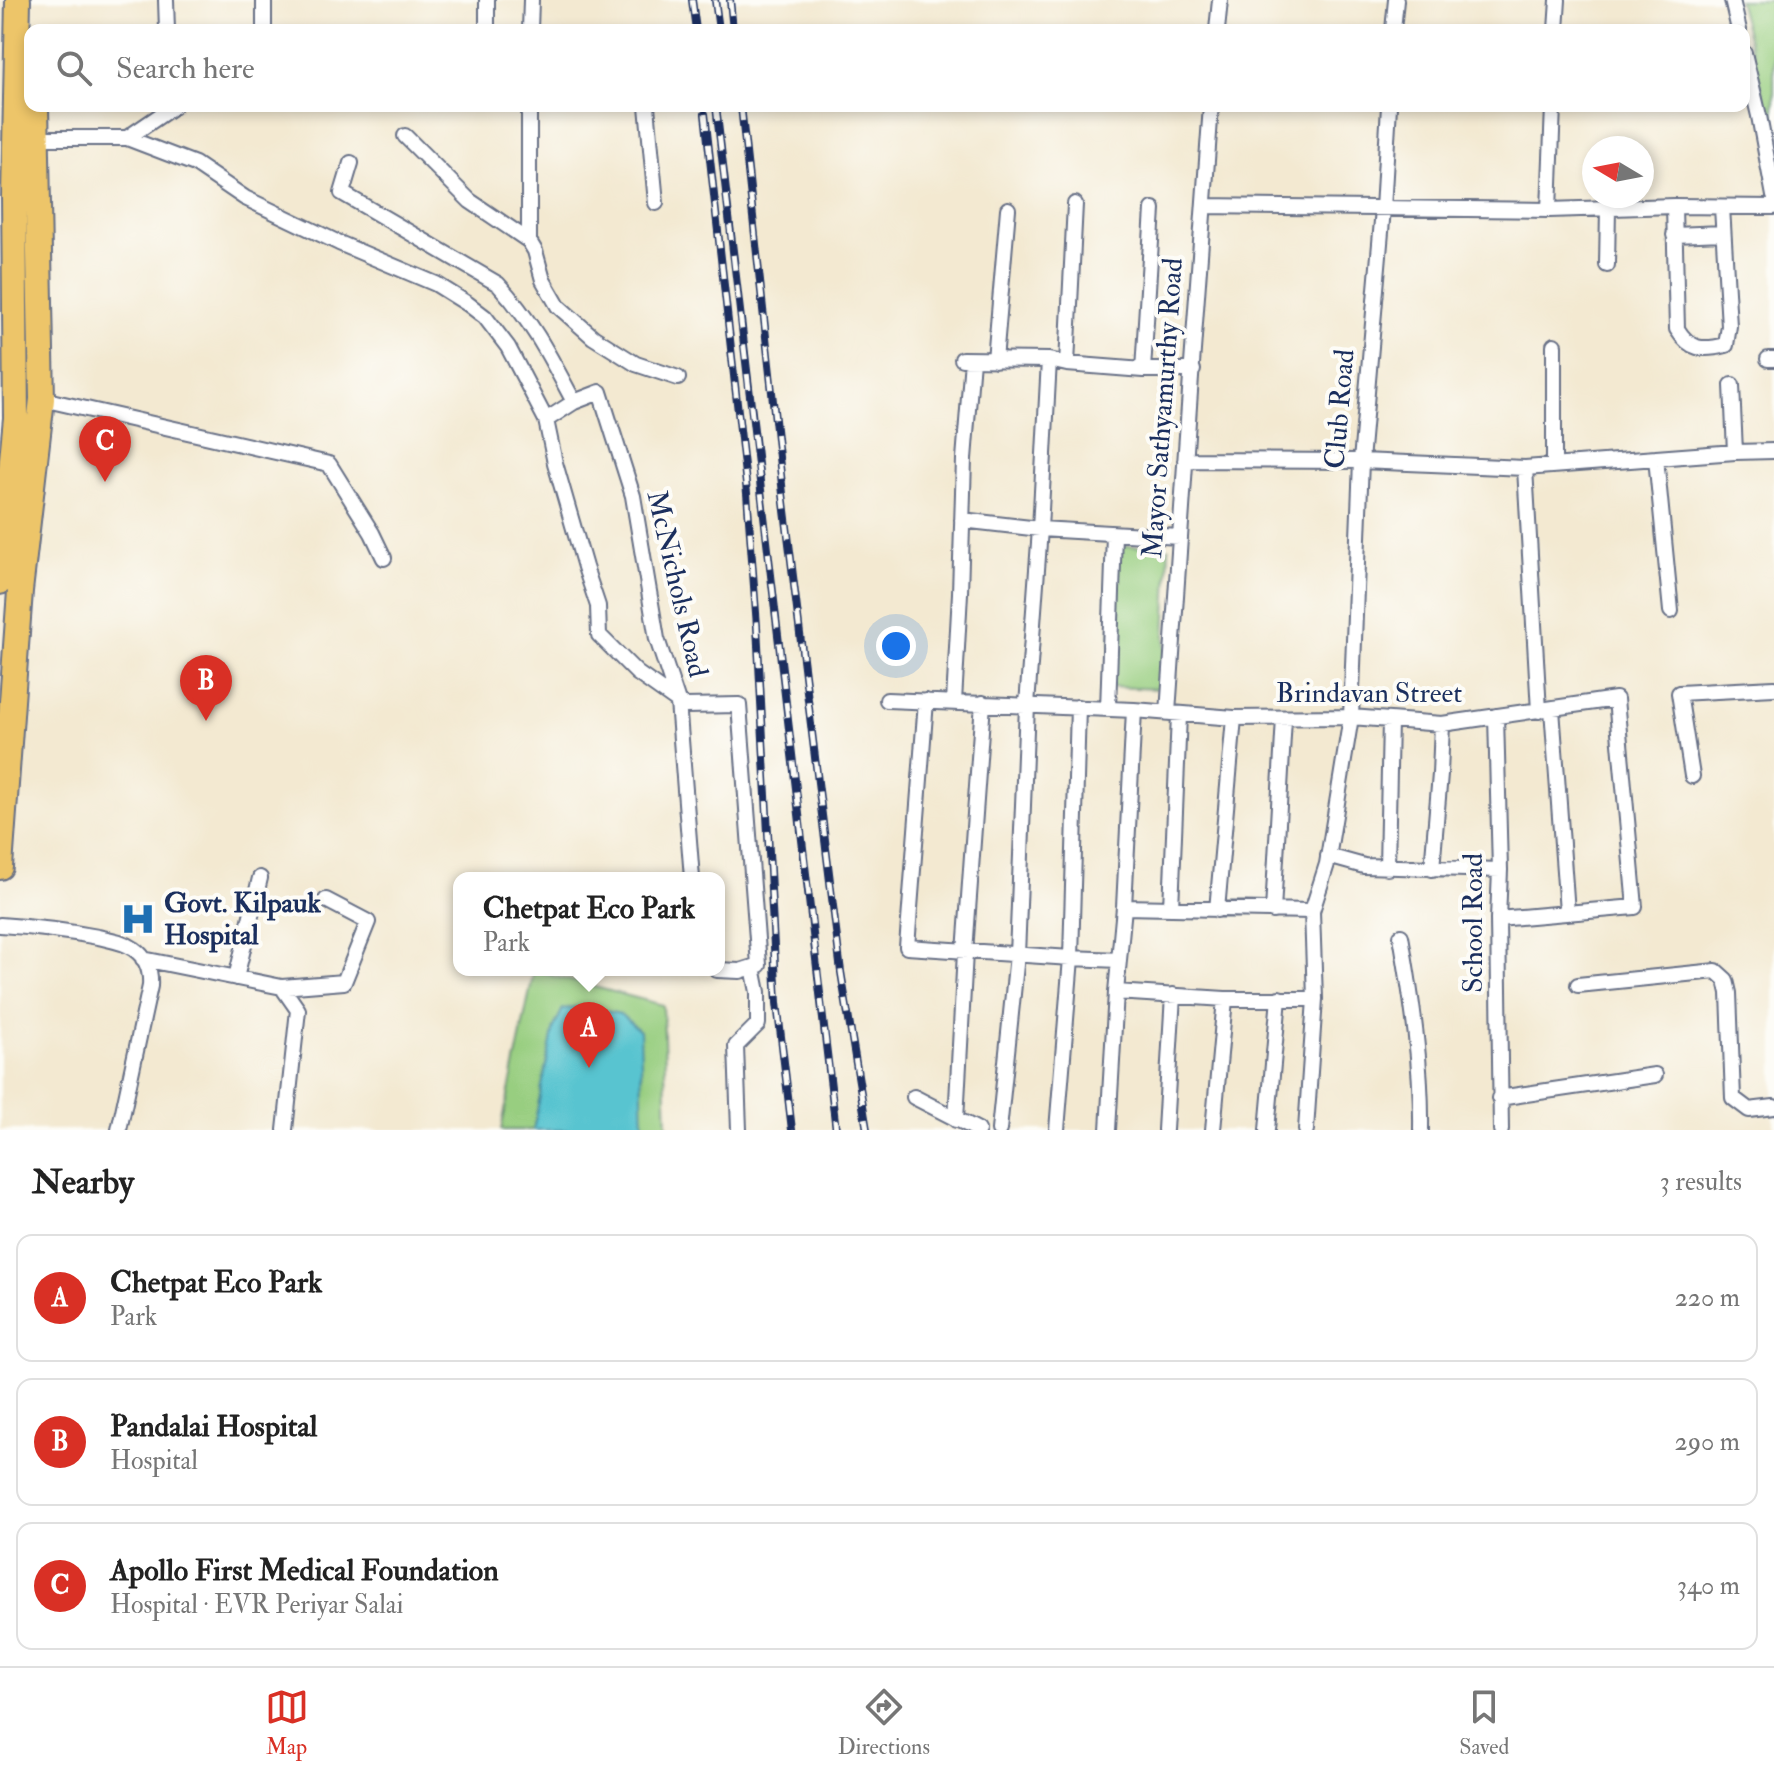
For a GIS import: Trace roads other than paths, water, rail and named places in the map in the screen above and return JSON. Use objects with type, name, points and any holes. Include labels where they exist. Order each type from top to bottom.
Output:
[{"type":"main road","points":[[0,867],[3,766],[42,399],[17,137],[18,0]]},
{"type":"main road","points":[[34,0],[35,24]]},
{"type":"main road","points":[[0,582],[16,418],[7,206],[17,137],[32,112]]},
{"type":"street","points":[[166,0],[167,24]]},
{"type":"street","points":[[264,0],[264,24]]},
{"type":"street","points":[[487,0],[487,24]]},
{"type":"street","points":[[530,24],[531,0]]},
{"type":"street","points":[[1218,24],[1220,0]]},
{"type":"street","points":[[1394,24],[1396,0]]},
{"type":"street","points":[[1556,24],[1558,0]]},
{"type":"street","points":[[1732,0],[1738,24]]},
{"type":"street","points":[[1750,78],[1774,196]]},
{"type":"street","points":[[127,138],[164,112]]},
{"type":"street","points":[[529,112],[529,241]]},
{"type":"street","points":[[648,112],[656,203]]},
{"type":"street","name":"Mayor Sathyamurthy Road","points":[[1171,908],[1180,537],[1211,112]]},
{"type":"street","name":"Club Road","points":[[1306,1130],[1315,999],[1312,911],[1328,856],[1351,717],[1361,461],[1389,112]]},
{"type":"street","points":[[1549,210],[1553,112]]},
{"type":"street","points":[[405,136],[470,201],[529,241],[543,280],[558,306],[593,337],[636,364],[678,378]]},
{"type":"street","points":[[17,137],[127,138],[195,164],[245,198],[339,243],[436,284],[485,317],[508,347],[546,420],[555,463],[598,606],[599,635],[637,673],[678,702],[692,872]]},
{"type":"street","points":[[351,163],[342,193],[498,284],[516,303],[538,335],[574,402],[546,420]]},
{"type":"street","points":[[1067,364],[1075,204]]},
{"type":"street","points":[[1204,206],[1608,208],[1607,265]]},
{"type":"street","points":[[1674,206],[1677,329],[1684,341],[1694,347],[1726,345],[1729,326],[1722,207]]},
{"type":"street","points":[[1654,207],[1774,207]]},
{"type":"street","points":[[995,360],[1008,209]]},
{"type":"street","points":[[1143,370],[1153,209]]},
{"type":"street","points":[[1674,235],[1723,233]]},
{"type":"street","points":[[1554,345],[1554,466]]},
{"type":"street","points":[[954,702],[967,359],[1049,360],[1143,370],[1193,370]]},
{"type":"street","points":[[999,1130],[1017,955],[1027,705],[1049,360]]},
{"type":"street","points":[[1732,385],[1735,452]]},
{"type":"street","name":"McNichols Road","points":[[574,402],[600,392],[633,496],[657,639],[678,702],[685,706],[739,705],[759,965],[746,969]]},
{"type":"street","points":[[42,399],[329,464],[384,558]]},
{"type":"street","points":[[1185,460],[1361,461],[1525,468],[1774,451]]},
{"type":"street","points":[[1656,458],[1671,611]]},
{"type":"street","points":[[1498,919],[1567,912],[1525,468]]},
{"type":"street","points":[[962,520],[1040,529],[1180,537]]},
{"type":"street","points":[[1108,709],[1114,534]]},
{"type":"street","points":[[1692,776],[1679,693],[1774,688]]},
{"type":"street","name":"Brindavan Street","points":[[887,700],[1078,707],[1234,718],[1351,717],[1442,724],[1616,699],[1635,907],[1567,912]]},
{"type":"street","points":[[926,701],[907,947],[1119,960]]},
{"type":"street","points":[[956,1120],[983,703]]},
{"type":"street","points":[[1057,1130],[1071,958],[1078,707]]},
{"type":"street","points":[[1108,1130],[1134,710]]},
{"type":"street","name":"School Road","points":[[1496,716],[1501,1130]]},
{"type":"street","points":[[1217,910],[1234,718]]},
{"type":"street","points":[[1273,911],[1284,718]]},
{"type":"street","points":[[1387,868],[1390,720]]},
{"type":"street","points":[[1432,869],[1442,724]]},
{"type":"street","points":[[1328,856],[1364,866],[1387,868],[1500,870]]},
{"type":"street","points":[[236,978],[260,878]]},
{"type":"street","points":[[143,959],[282,987],[344,982],[368,922],[326,900]]},
{"type":"street","points":[[1124,907],[1312,911]]},
{"type":"street","points":[[0,925],[59,929],[122,943],[134,949],[143,959],[151,973],[150,986],[119,1130]]},
{"type":"street","points":[[1401,936],[1414,1014],[1421,1130]]},
{"type":"street","points":[[725,970],[746,969],[758,992],[758,1024],[736,1046],[739,1130]]},
{"type":"street","points":[[1578,985],[1716,971],[1726,980],[1729,993],[1733,1098],[1749,1110],[1774,1107]]},
{"type":"street","points":[[282,987],[298,1010],[285,1130]]},
{"type":"street","points":[[1116,992],[1225,999],[1315,999]]},
{"type":"street","points":[[1165,1130],[1173,995]]},
{"type":"street","points":[[1267,1130],[1279,998]]},
{"type":"street","points":[[1213,1130],[1225,999]]},
{"type":"street","points":[[1499,1098],[1655,1075]]},
{"type":"street","points":[[914,1097],[978,1130]]},
{"type":"water","points":[[583,1006],[620,1014],[640,1031],[643,1130],[533,1130],[554,1027],[563,1009]]},
{"type":"railway","points":[[692,0],[695,24]]},
{"type":"railway","points":[[715,0],[718,24]]},
{"type":"railway","points":[[730,0],[732,24]]},
{"type":"railway","points":[[717,112],[836,1130]]},
{"type":"railway","points":[[742,112],[783,494],[841,972],[867,1130]]},
{"type":"railway","points":[[705,114],[747,493],[777,1003],[792,1130]]},
{"type":"place","name":"Apollo First Medical Foundation","points":[[105,482]]},
{"type":"place","name":"Pandalai Hospital","points":[[206,721]]},
{"type":"place","name":"Govt. Kilpauk Hospital","points":[[138,919]]},
{"type":"place","name":"Chetpat Eco Park","points":[[589,1068]]}]
